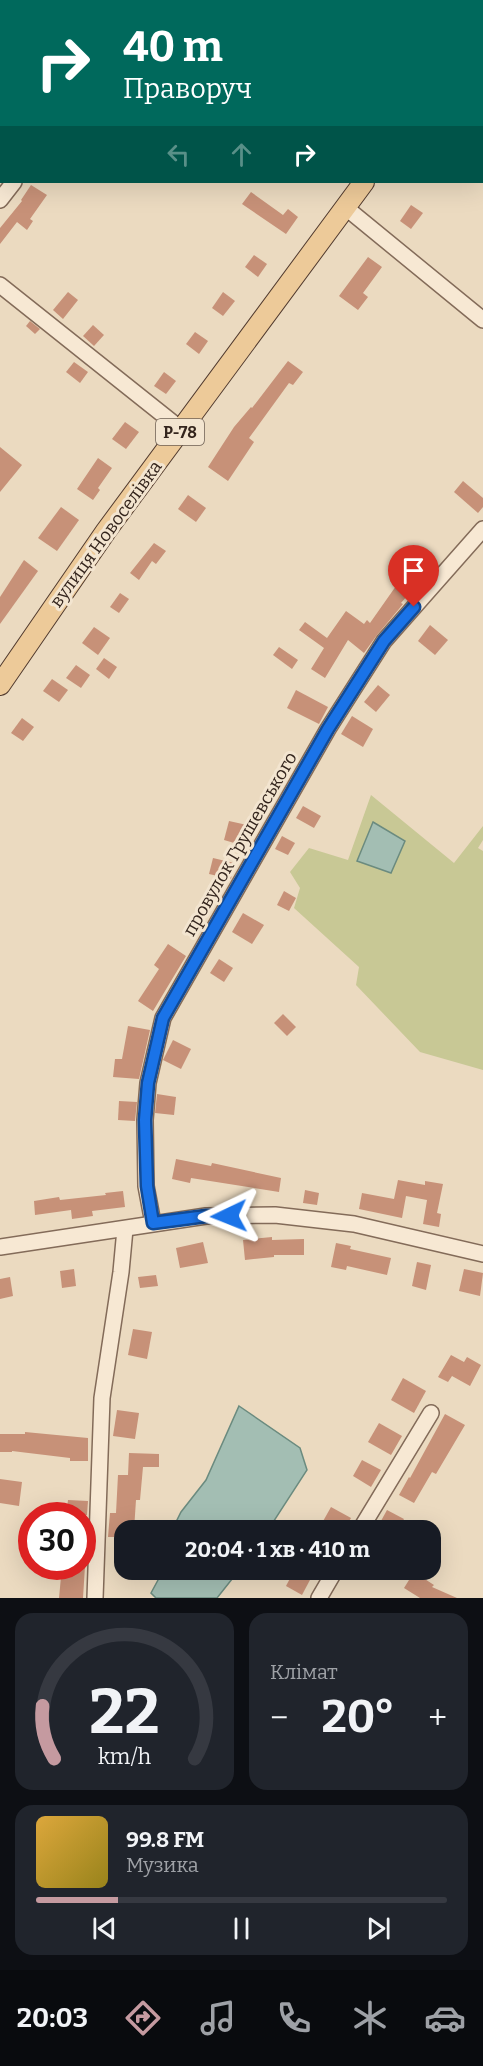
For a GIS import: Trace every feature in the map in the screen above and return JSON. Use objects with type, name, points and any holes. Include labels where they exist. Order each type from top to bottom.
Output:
[{"type":"main road","name":"вулиця Новоселівка","points":[[0,685],[106,531],[363,183]]},
{"type":"street","points":[[0,200],[13,183]]},
{"type":"street","points":[[345,207],[483,320]]},
{"type":"street","points":[[0,285],[182,429]]},
{"type":"street","name":"провулок Грушевського","points":[[153,1223],[147,1186],[145,1120],[148,1083],[163,1018],[328,729],[384,641],[483,529]]},
{"type":"street","points":[[0,1247],[206,1216],[275,1215],[354,1224],[483,1254]]},
{"type":"street","points":[[94,1598],[102,1398],[121,1272],[124,1229]]},
{"type":"street","points":[[366,1520],[431,1413]]},
{"type":"street","points":[[319,1598],[330,1580]]},
{"type":"green space","points":[[371,795],[454,863],[483,826],[483,840],[478,848],[483,851],[483,1070],[420,1052],[356,985],[359,967],[294,908],[300,888],[290,872],[309,848],[348,860]]},
{"type":"shaded area","points":[[373,822],[405,841],[391,873],[357,861]]},
{"type":"shaded area","points":[[239,1406],[300,1448],[307,1470],[274,1520],[177,1520],[206,1480]]},
{"type":"shaded area","points":[[158,1580],[231,1580],[217,1598],[156,1598],[151,1593]]},
{"type":"building","points":[[31,185],[47,195],[30,219],[33,221],[27,230],[17,222],[0,244],[0,228],[22,201]]},
{"type":"building","points":[[251,192],[283,215],[288,209],[298,217],[286,234],[242,204]]},
{"type":"building","points":[[411,205],[423,213],[411,229],[400,221]]},
{"type":"building","points":[[254,255],[267,264],[258,277],[245,267]]},
{"type":"building","points":[[368,257],[382,267],[363,293],[368,297],[358,310],[339,296]]},
{"type":"building","points":[[68,292],[78,300],[63,319],[53,310]]},
{"type":"building","points":[[223,292],[235,301],[223,316],[212,308]]},
{"type":"building","points":[[30,321],[40,329],[35,334],[26,326]]},
{"type":"building","points":[[93,325],[104,335],[94,346],[83,336]]},
{"type":"building","points":[[195,332],[208,341],[199,354],[186,344]]},
{"type":"building","points":[[288,361],[303,372],[293,385],[289,383],[249,438],[254,442],[228,481],[208,467],[234,427],[252,408]]},
{"type":"building","points":[[74,362],[88,372],[80,383],[66,372]]},
{"type":"building","points":[[164,372],[176,381],[166,394],[154,386]]},
{"type":"building","points":[[125,422],[139,432],[126,449],[112,439]]},
{"type":"building","points":[[0,447],[22,465],[0,492]]},
{"type":"building","points":[[98,458],[112,468],[98,488],[100,490],[93,500],[77,489]]},
{"type":"building","points":[[463,481],[483,498],[483,507],[478,513],[454,492]]},
{"type":"building","points":[[188,495],[206,508],[196,522],[178,509]]},
{"type":"building","points":[[61,507],[79,520],[57,551],[38,538]]},
{"type":"building","points":[[154,543],[166,551],[156,564],[152,561],[139,580],[130,573]]},
{"type":"building","points":[[24,560],[38,571],[0,624],[0,597]]},
{"type":"building","points":[[405,565],[421,580],[364,653],[348,640],[325,678],[311,669],[324,648],[299,630],[305,622],[327,638],[346,611],[364,624],[367,620],[370,623],[396,586],[390,581]]},
{"type":"building","points":[[120,593],[129,599],[119,613],[110,607]]},
{"type":"building","points":[[430,625],[448,640],[435,655],[418,641]]},
{"type":"building","points":[[94,627],[110,638],[98,655],[82,643]]},
{"type":"building","points":[[279,647],[298,660],[292,669],[273,655]]},
{"type":"building","points":[[104,658],[117,667],[109,679],[96,669]]},
{"type":"building","points":[[76,665],[90,675],[81,688],[66,678]]},
{"type":"building","points":[[52,679],[68,690],[59,702],[43,691]]},
{"type":"building","points":[[378,685],[390,695],[376,712],[364,702]]},
{"type":"building","points":[[296,690],[328,707],[319,724],[287,708]]},
{"type":"building","points":[[352,716],[373,729],[363,747],[341,734]]},
{"type":"building","points":[[22,718],[34,727],[23,741],[11,733]]},
{"type":"building","points":[[303,806],[321,816],[314,828],[296,818]]},
{"type":"building","points":[[229,821],[247,825],[241,845],[224,840]]},
{"type":"building","points":[[282,836],[295,843],[288,855],[275,849]]},
{"type":"building","points":[[213,858],[234,863],[231,879],[209,874]]},
{"type":"building","points":[[284,891],[296,898],[289,911],[277,905]]},
{"type":"building","points":[[243,913],[264,925],[252,944],[232,932]]},
{"type":"building","points":[[168,944],[186,956],[153,1011],[138,1001],[159,969],[154,965]]},
{"type":"building","points":[[219,959],[233,968],[224,982],[210,973]]},
{"type":"building","points":[[283,1014],[296,1027],[287,1036],[274,1023]]},
{"type":"building","points":[[128,1026],[150,1030],[139,1079],[113,1077],[115,1059],[122,1059]]},
{"type":"building","points":[[173,1040],[191,1049],[181,1069],[163,1060]]},
{"type":"building","points":[[157,1094],[176,1097],[174,1115],[155,1113]]},
{"type":"building","points":[[119,1101],[137,1102],[135,1121],[118,1120]]},
{"type":"building","points":[[176,1159],[211,1166],[212,1163],[281,1178],[279,1192],[191,1178],[190,1183],[172,1179]]},
{"type":"building","points":[[398,1180],[425,1185],[425,1181],[443,1184],[437,1213],[441,1214],[439,1227],[423,1224],[427,1200],[406,1196],[402,1218],[359,1209],[362,1193],[394,1199]]},
{"type":"building","points":[[305,1190],[319,1193],[317,1205],[303,1203]]},
{"type":"building","points":[[123,1191],[125,1207],[92,1211],[93,1216],[72,1219],[71,1210],[35,1215],[34,1201],[59,1197],[60,1200],[106,1195],[105,1193]]},
{"type":"building","points":[[272,1237],[272,1240],[304,1239],[304,1255],[274,1255],[274,1257],[245,1260],[243,1240]]},
{"type":"building","points":[[203,1242],[208,1263],[180,1268],[176,1248]]},
{"type":"building","points":[[336,1243],[351,1246],[350,1249],[391,1258],[387,1275],[347,1266],[346,1270],[331,1267]]},
{"type":"building","points":[[417,1262],[431,1265],[426,1290],[412,1286]]},
{"type":"building","points":[[74,1269],[76,1286],[62,1288],[60,1271]]},
{"type":"building","points":[[464,1269],[483,1273],[480,1296],[459,1291]]},
{"type":"building","points":[[156,1275],[158,1286],[140,1288],[138,1277]]},
{"type":"building","points":[[10,1277],[13,1296],[0,1299],[0,1279]]},
{"type":"building","points":[[133,1329],[152,1332],[147,1359],[128,1355]]},
{"type":"building","points":[[451,1355],[464,1362],[467,1357],[481,1365],[470,1386],[452,1376],[448,1382],[438,1377]]},
{"type":"building","points":[[403,1378],[426,1391],[414,1413],[391,1400]]},
{"type":"building","points":[[117,1410],[139,1413],[135,1439],[113,1436]]},
{"type":"building","points":[[445,1414],[465,1425],[436,1474],[432,1472],[414,1503],[399,1495]]},
{"type":"building","points":[[379,1423],[402,1436],[391,1455],[368,1442]]},
{"type":"building","points":[[25,1432],[88,1438],[88,1461],[70,1461],[70,1458],[12,1451],[0,1452],[0,1434],[25,1434]]},
{"type":"building","points":[[129,1453],[159,1454],[159,1467],[143,1467],[140,1500],[136,1500],[135,1520],[114,1520],[114,1537],[108,1537],[110,1513],[116,1513],[118,1475],[128,1475]]},
{"type":"building","points":[[362,1460],[381,1470],[371,1487],[353,1476]]},
{"type":"building","points":[[0,1479],[22,1482],[18,1506],[0,1503]]},
{"type":"building","points":[[68,1500],[88,1501],[88,1502],[68,1502]]},
{"type":"building","points":[[331,1507],[351,1518],[350,1520],[324,1520]]},
{"type":"building","points":[[387,1510],[404,1519],[403,1520],[382,1520]]},
{"type":"building","points":[[61,1580],[84,1580],[83,1598],[59,1598]]},
{"type":"building","points":[[289,1580],[310,1580],[302,1595],[286,1586]]},
{"type":"building","points":[[409,1580],[426,1580],[434,1585],[432,1587],[457,1598],[420,1598],[404,1588]]},
{"type":"route","points":[[229,1216],[206,1216],[153,1223],[147,1186],[145,1120],[148,1083],[163,1018],[328,729],[384,641],[414,607]]}]
